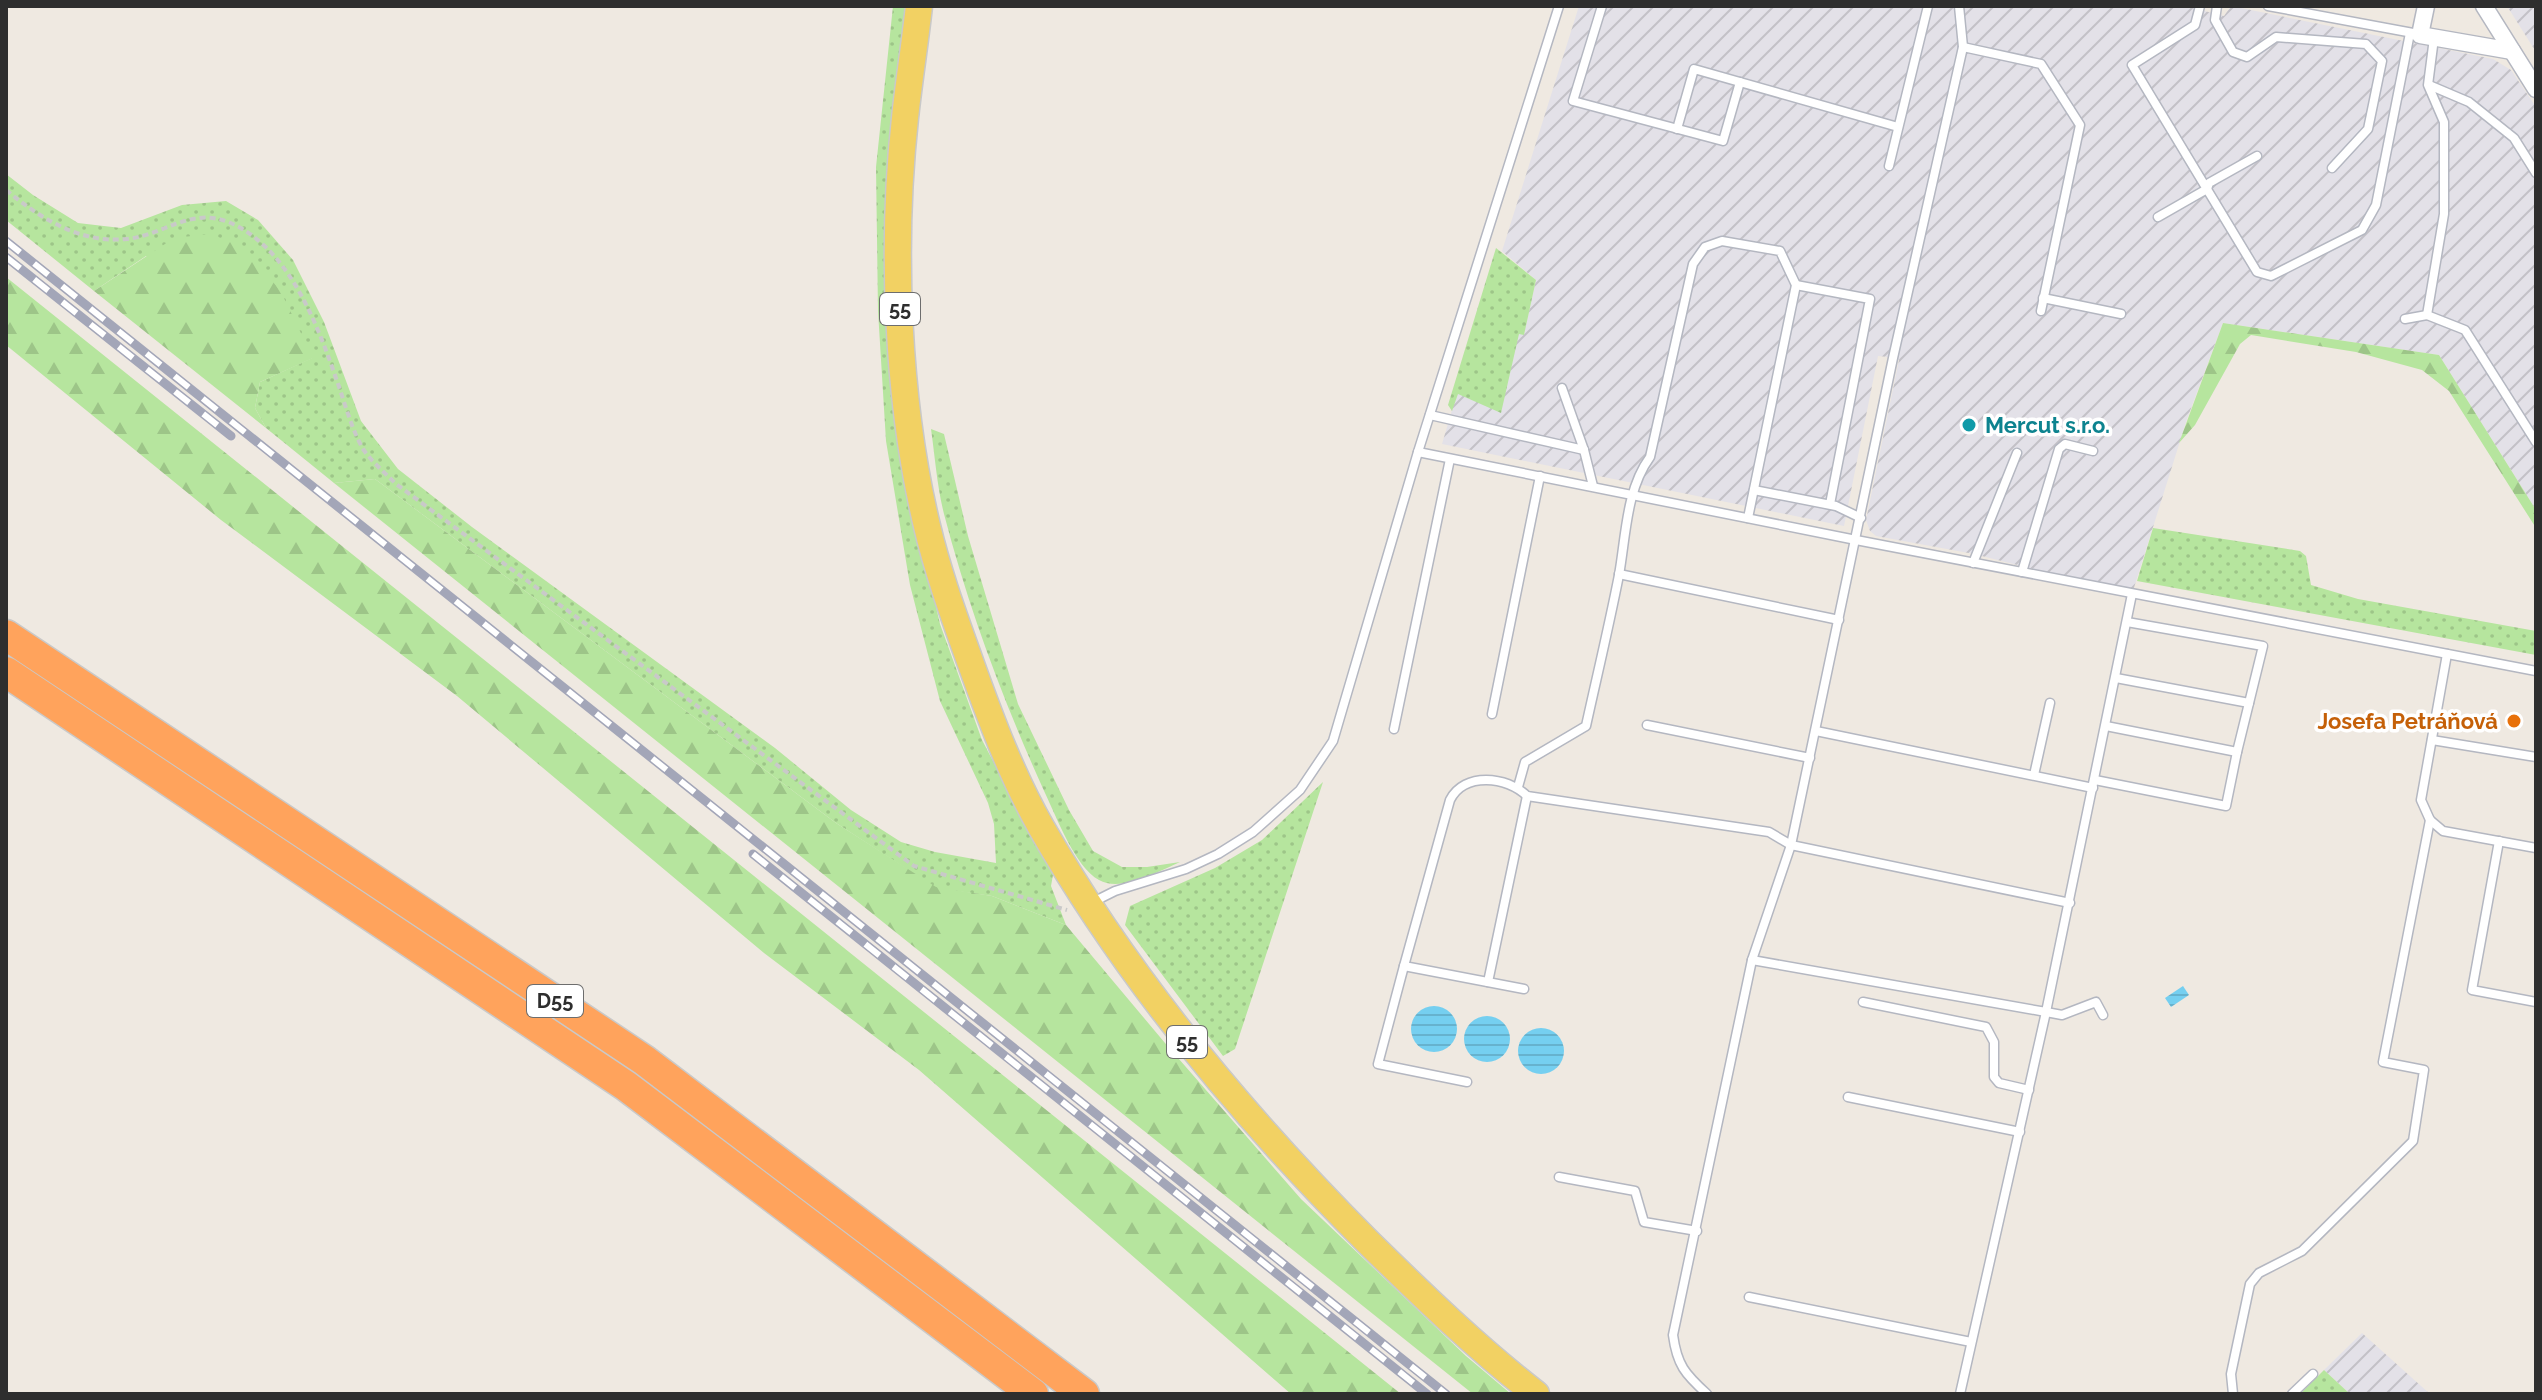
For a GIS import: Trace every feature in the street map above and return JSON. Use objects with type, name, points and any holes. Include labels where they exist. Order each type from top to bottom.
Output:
[{"type":"highway","name":"D55","points":[[6,635],[644,1060],[1084,1394]]},
{"type":"highway","name":"D55","points":[[6,672],[626,1086],[1033,1394]]},
{"type":"main road","name":"55","points":[[919,6],[904,121],[899,269],[902,351],[927,526],[951,608],[997,737],[1040,824],[1089,904],[1190,1046],[1317,1191],[1434,1306],[1536,1394]]},
{"type":"street","points":[[2426,6],[2422,35],[2512,51]]},
{"type":"street","points":[[2484,6],[2535,83]]},
{"type":"lane","points":[[1089,904],[1115,891],[1186,869],[1253,832],[1300,790],[1333,741],[1418,452],[1559,6]]},
{"type":"lane","points":[[1602,6],[1573,101],[1723,141],[1740,82]]},
{"type":"lane","points":[[1889,166],[1928,6]]},
{"type":"lane","points":[[1707,1394],[1685,1374],[1676,1355],[1673,1335],[1752,960],[1791,845],[1816,731],[1963,47],[1959,6]]},
{"type":"lane","points":[[2200,6],[2195,25],[2132,65],[2257,272],[2271,276],[2362,230],[2376,205],[2422,35]]},
{"type":"lane","points":[[2217,6],[2215,20],[2233,52],[2247,57],[2276,37],[2366,44],[2382,61],[2368,129],[2332,168]]},
{"type":"lane","points":[[2268,6],[2422,35]]},
{"type":"lane","points":[[2422,35],[2428,85],[2444,122],[2444,214],[2427,315]]},
{"type":"lane","points":[[1963,47],[2041,64],[2080,125],[2041,311]]},
{"type":"lane","points":[[1677,129],[1694,69],[1898,127]]},
{"type":"lane","points":[[2428,85],[2469,102],[2514,138],[2536,173]]},
{"type":"lane","points":[[2158,217],[2257,156]]},
{"type":"lane","points":[[1518,787],[1525,762],[1586,726],[1633,493],[1650,457],[1693,264],[1705,247],[1722,241],[1780,251],[1796,285],[1748,518]]},
{"type":"lane","points":[[1796,285],[1870,299],[1830,504]]},
{"type":"lane","points":[[2043,298],[2121,314]]},
{"type":"lane","points":[[2405,319],[2427,315],[2465,330],[2536,442]]},
{"type":"lane","points":[[1562,388],[1593,486]]},
{"type":"lane","points":[[1430,415],[1584,450]]},
{"type":"lane","points":[[2022,572],[2059,449],[2065,444],[2093,451]]},
{"type":"lane","points":[[1418,452],[2536,671]]},
{"type":"lane","points":[[1973,563],[2017,453]]},
{"type":"lane","points":[[1394,729],[1450,459]]},
{"type":"lane","points":[[1492,714],[1540,476]]},
{"type":"lane","points":[[1754,490],[1830,504],[1861,518]]},
{"type":"lane","points":[[1619,574],[1839,620]]},
{"type":"lane","points":[[1960,1394],[2070,903],[2132,594]]},
{"type":"lane","points":[[1816,731],[2034,775],[2226,806],[2263,646],[2127,622]]},
{"type":"lane","points":[[2447,654],[2421,800],[2430,820],[2443,831],[2536,848]]},
{"type":"lane","points":[[2116,678],[2249,703]]},
{"type":"lane","points":[[2034,775],[2050,703]]},
{"type":"lane","points":[[1647,725],[1810,758]]},
{"type":"lane","points":[[2106,726],[2237,752]]},
{"type":"lane","points":[[2432,740],[2536,757]]},
{"type":"lane","points":[[1467,1082],[1378,1064],[1450,800],[1455,789],[1474,780],[1518,787],[1527,796],[1769,832],[1791,845],[2070,903]]},
{"type":"lane","points":[[1488,982],[1527,796]]},
{"type":"lane","points":[[2233,1394],[2231,1374],[2250,1284],[2259,1273],[2302,1251],[2413,1141],[2424,1070],[2383,1062],[2430,820]]},
{"type":"lane","points":[[2499,841],[2472,990],[2536,1002]]},
{"type":"lane","points":[[1752,960],[2062,1015],[2096,1002],[2103,1015]]},
{"type":"lane","points":[[1404,966],[1524,989]]},
{"type":"lane","points":[[1863,1002],[1986,1027],[1994,1042],[1994,1077],[1999,1083],[2029,1090]]},
{"type":"lane","points":[[1848,1097],[2020,1132]]},
{"type":"lane","points":[[1559,1177],[1635,1191],[1644,1222],[1697,1231]]},
{"type":"lane","points":[[1749,1297],[1971,1342]]},
{"type":"lane","points":[[2292,1394],[2313,1374]]},
{"type":"path","points":[[6,190],[73,233],[100,238],[125,239],[156,233],[177,223],[206,216],[239,227],[261,244],[297,289],[329,358],[352,425],[364,449],[396,484],[914,866],[1063,909],[1074,911],[1089,904]]},
{"type":"shaded area","points":[[1579,6],[2185,6],[2224,16],[2231,6],[2493,59],[2511,70],[2536,107],[2536,510],[2439,355],[2223,323],[2187,419],[2132,594],[1974,554],[1876,536],[1870,531],[1866,520],[1899,360],[1888,357],[1878,356],[1844,526],[1442,444],[1457,393],[1519,334],[1524,334],[1536,280],[1502,251]]},
{"type":"shaded area","points":[[2507,6],[2536,6],[2536,52]]},
{"type":"shaded area","points":[[2362,1333],[2430,1394],[2350,1394],[2324,1370]]},
{"type":"green space","points":[[893,6],[906,6],[887,166],[886,323],[897,437],[940,624],[982,740],[1053,875],[1051,886],[1066,925],[992,896],[936,888],[836,823],[375,479],[334,483],[266,428],[255,408],[260,382],[312,358],[146,256],[94,291],[6,220],[6,174],[78,223],[121,228],[182,205],[226,201],[258,220],[293,260],[324,322],[361,421],[398,469],[472,527],[775,748],[851,810],[901,842],[935,852],[996,863],[994,824],[988,803],[940,701],[910,585],[886,441],[878,311],[876,167]]},
{"type":"green space","points":[[210,234],[246,248],[281,292],[313,358],[260,382],[255,408],[266,428],[94,291],[174,238]]},
{"type":"green space","points":[[1496,248],[1536,280],[1524,335],[1519,334],[1501,413],[1458,394],[1452,411],[1448,405]]},
{"type":"green space","points":[[6,277],[1401,1394],[1291,1394],[919,1070],[764,953],[457,696],[221,520],[6,345]]},
{"type":"green space","points":[[2223,323],[2439,355],[2536,510],[2536,528],[2449,391],[2422,370],[2356,352],[2251,335],[2240,344],[2195,425],[2179,443]]},
{"type":"green space","points":[[931,429],[944,434],[968,536],[1018,704],[1069,810],[1093,851],[1122,867],[1180,862],[1140,879],[1108,883],[1090,874],[1068,841],[1015,725],[976,621],[944,514]]},
{"type":"green space","points":[[375,479],[836,823],[936,887],[992,896],[1066,925],[1301,1199],[1466,1356],[1511,1394],[1473,1394],[334,483]]},
{"type":"green space","points":[[2153,528],[2300,551],[2306,556],[2311,585],[2358,599],[2536,631],[2536,655],[2137,581]]},
{"type":"green space","points":[[1323,782],[1235,1049],[1223,1056],[1125,925],[1130,906],[1215,868],[1262,840]]},
{"type":"green space","points":[[2324,1370],[2350,1394],[2300,1394]]},
{"type":"water","points":[[2183,986],[2189,995],[2171,1007],[2165,998]]},
{"type":"water","points":[[1434,1006],[1450,1013],[1457,1029],[1450,1045],[1434,1052],[1418,1045],[1411,1029],[1418,1013]]},
{"type":"water","points":[[1487,1016],[1503,1023],[1510,1039],[1503,1055],[1487,1062],[1471,1055],[1464,1039],[1471,1023]]},
{"type":"water","points":[[1541,1028],[1557,1035],[1564,1051],[1557,1067],[1541,1074],[1525,1067],[1518,1051],[1525,1035]]},
{"type":"railway","points":[[6,241],[1446,1394]]},
{"type":"railway","points":[[6,257],[231,436]]},
{"type":"railway","points":[[753,854],[1427,1394]]},
{"type":"place","name":"Mercut s.r.o.","points":[[1969,425]]},
{"type":"place","name":"Josefa Petráňová","points":[[2514,721]]}]
